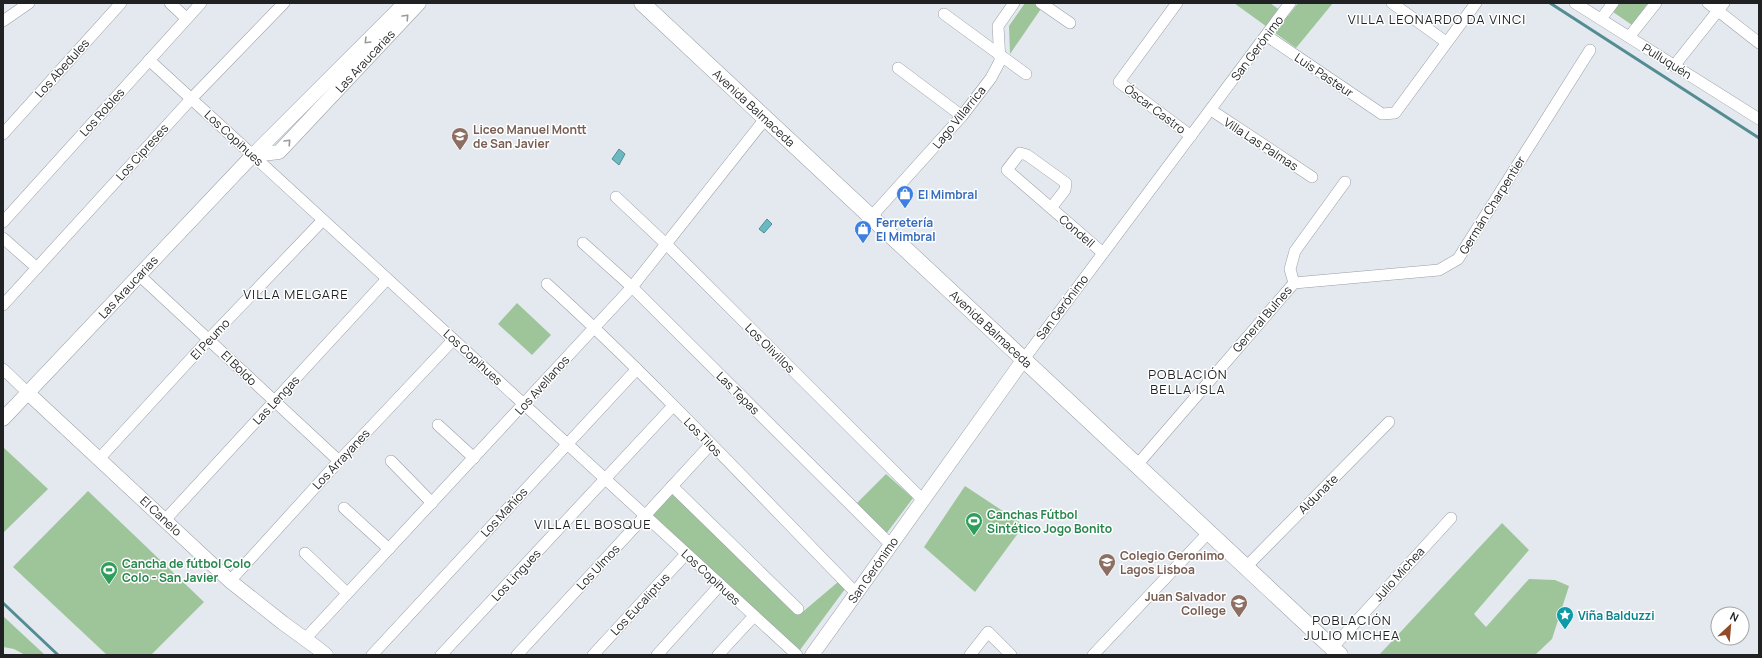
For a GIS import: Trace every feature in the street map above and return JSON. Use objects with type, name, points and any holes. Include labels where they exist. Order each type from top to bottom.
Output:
[{"type":"main road","name":"Avenida Balmaceda","points":[[642,3],[1336,651]]},
{"type":"street","points":[[3,21],[29,3]]},
{"type":"street","name":"Los Abedules","points":[[3,134],[121,3]]},
{"type":"street","points":[[170,3],[186,18]]},
{"type":"street","name":"Los Robles","points":[[3,222],[201,3]]},
{"type":"street","name":"Los Cipreses","points":[[3,304],[191,98],[284,3]]},
{"type":"street","name":"Las Araucarias","points":[[3,419],[253,155],[405,3]]},
{"type":"street","name":"Las Araucarias","points":[[253,155],[279,152],[419,3]]},
{"type":"street","name":"Lago Villarrica","points":[[871,217],[962,116],[991,78],[1000,61],[998,26],[1014,3]]},
{"type":"street","points":[[1041,3],[1070,23]]},
{"type":"street","name":"Óscar Castro","points":[[1177,3],[1119,82],[1191,136]]},
{"type":"street","name":"San Gerónimo","points":[[812,655],[1024,359],[1267,36],[1290,3]]},
{"type":"street","points":[[1392,3],[1446,42],[1476,3]]},
{"type":"street","name":"Pulluquén","points":[[1575,3],[1759,119]]},
{"type":"street","points":[[1601,19],[1613,3]]},
{"type":"street","points":[[1629,37],[1656,3]]},
{"type":"street","points":[[1708,3],[1721,7],[1759,43]]},
{"type":"street","points":[[1674,66],[1721,7]]},
{"type":"street","points":[[944,14],[1026,74]]},
{"type":"street","name":"Luis Pasteur","points":[[1267,36],[1382,114],[1394,113],[1446,42]]},
{"type":"street","name":"Germán Charpentier","points":[[1294,283],[1439,270],[1458,259],[1590,50]]},
{"type":"street","name":"Los Copihues","points":[[149,60],[754,616],[790,653]]},
{"type":"street","points":[[898,68],[962,116]]},
{"type":"street","name":"Villa Las Palmas","points":[[1211,110],[1312,177]]},
{"type":"street","name":"Los Avellanos","points":[[305,639],[632,287],[667,245],[765,119]]},
{"type":"street","name":"Condell","points":[[1051,208],[1065,190],[1066,183],[1027,155],[1020,153],[1007,170],[1103,253]]},
{"type":"street","points":[[1294,283],[1290,269],[1295,252],[1345,182]]},
{"type":"street","name":"Los Olivillos","points":[[616,197],[667,245],[923,500]]},
{"type":"street","name":"El Peumo","points":[[99,459],[209,339],[323,220]]},
{"type":"street","points":[[3,238],[37,268]]},
{"type":"street","name":"Las Tepas","points":[[583,242],[632,287],[890,545]]},
{"type":"street","name":"El Boldo","points":[[139,275],[339,461]]},
{"type":"street","name":"Las Lengas","points":[[165,520],[387,279]]},
{"type":"street","name":"General Bulnes","points":[[1136,465],[1294,283]]},
{"type":"street","name":"Los Tilos","points":[[548,284],[637,369],[856,593]]},
{"type":"street","name":"Los Arrayanes","points":[[230,581],[339,461],[453,340]]},
{"type":"street","name":"El Canelo","points":[[3,369],[230,581],[326,655]]},
{"type":"street","name":"Los Mañíos","points":[[372,655],[637,369]]},
{"type":"street","name":"Los Lingues","points":[[441,655],[673,406]]},
{"type":"street","name":"Aldunate","points":[[1246,567],[1389,422]]},
{"type":"street","points":[[438,425],[474,458]]},
{"type":"street","name":"Los Ulmos","points":[[517,655],[710,445]]},
{"type":"street","points":[[391,461],[432,503]]},
{"type":"street","points":[[672,486],[798,608]]},
{"type":"street","points":[[344,508],[389,549]]},
{"type":"street","name":"Julio Michea","points":[[1336,651],[1451,518]]},
{"type":"street","points":[[1093,655],[1209,532]]},
{"type":"street","points":[[305,553],[347,593]]},
{"type":"street","name":"Los Eucaliptus","points":[[593,655],[686,554]]},
{"type":"street","points":[[657,655],[720,585]]},
{"type":"street","points":[[718,655],[754,616]]},
{"type":"street","points":[[970,655],[988,632],[1011,655]]},
{"type":"green space","points":[[1025,3],[1045,3],[1010,54],[1009,26]]},
{"type":"green space","points":[[1234,3],[1270,3],[1288,16],[1298,3],[1333,3],[1296,48]]},
{"type":"green space","points":[[1620,3],[1648,3],[1632,25],[1613,12]]},
{"type":"green space","points":[[517,303],[551,335],[532,355],[498,324]]},
{"type":"green space","points":[[3,447],[48,489],[3,533]]},
{"type":"green space","points":[[886,474],[913,498],[886,534],[857,503]]},
{"type":"green space","points":[[668,486],[799,615],[838,582],[845,589],[800,650],[643,510]]},
{"type":"green space","name":"Canchas Fútbol Sintético Jogo Bonito","points":[[965,486],[1024,525],[975,592],[924,547]]},
{"type":"green space","name":"Cancha de fútbol Colo Colo - San Javier","points":[[88,491],[204,602],[151,655],[107,655],[13,567]]},
{"type":"green space","points":[[1502,523],[1529,550],[1474,614],[1486,627],[1529,579],[1555,580],[1569,586],[1552,639],[1535,655],[1379,655]]},
{"type":"green space","points":[[3,616],[45,655],[25,655],[14,649],[3,647]]},
{"type":"water","points":[[619,149],[625,154],[619,165],[612,159]]},
{"type":"water","points":[[767,219],[772,224],[764,233],[759,229]]},
{"type":"waterway","points":[[1550,3],[1759,138]]},
{"type":"waterway","points":[[3,603],[58,655]]},
{"type":"place","name":"Liceo Manuel Montt de San Javier","points":[[460,151]]},
{"type":"place","name":"El Mimbral","points":[[905,209]]},
{"type":"place","name":"Ferretería El Mimbral","points":[[863,244]]},
{"type":"place","name":"Canchas Fútbol Sintético Jogo Bonito","points":[[974,536]]},
{"type":"place","name":"Colegio Geronimo Lagos Lisboa","points":[[1107,577]]},
{"type":"place","name":"Cancha de fútbol Colo Colo - San Javier","points":[[109,585]]},
{"type":"place","name":"Juan Salvador College","points":[[1239,618]]},
{"type":"place","name":"Viña Balduzzi","points":[[1565,630]]},
{"type":"district","name":"VILLA LEONARDO DA VINCI","points":[[1437,19]]},
{"type":"district","name":"VILLA MELGARE","points":[[296,294]]},
{"type":"district","name":"POBLACIÓN BELLA ISLA","points":[[1188,382]]},
{"type":"district","name":"VILLA EL BOSQUE","points":[[593,524]]},
{"type":"district","name":"POBLACIÓN JULIO MICHEA","points":[[1352,628]]}]
